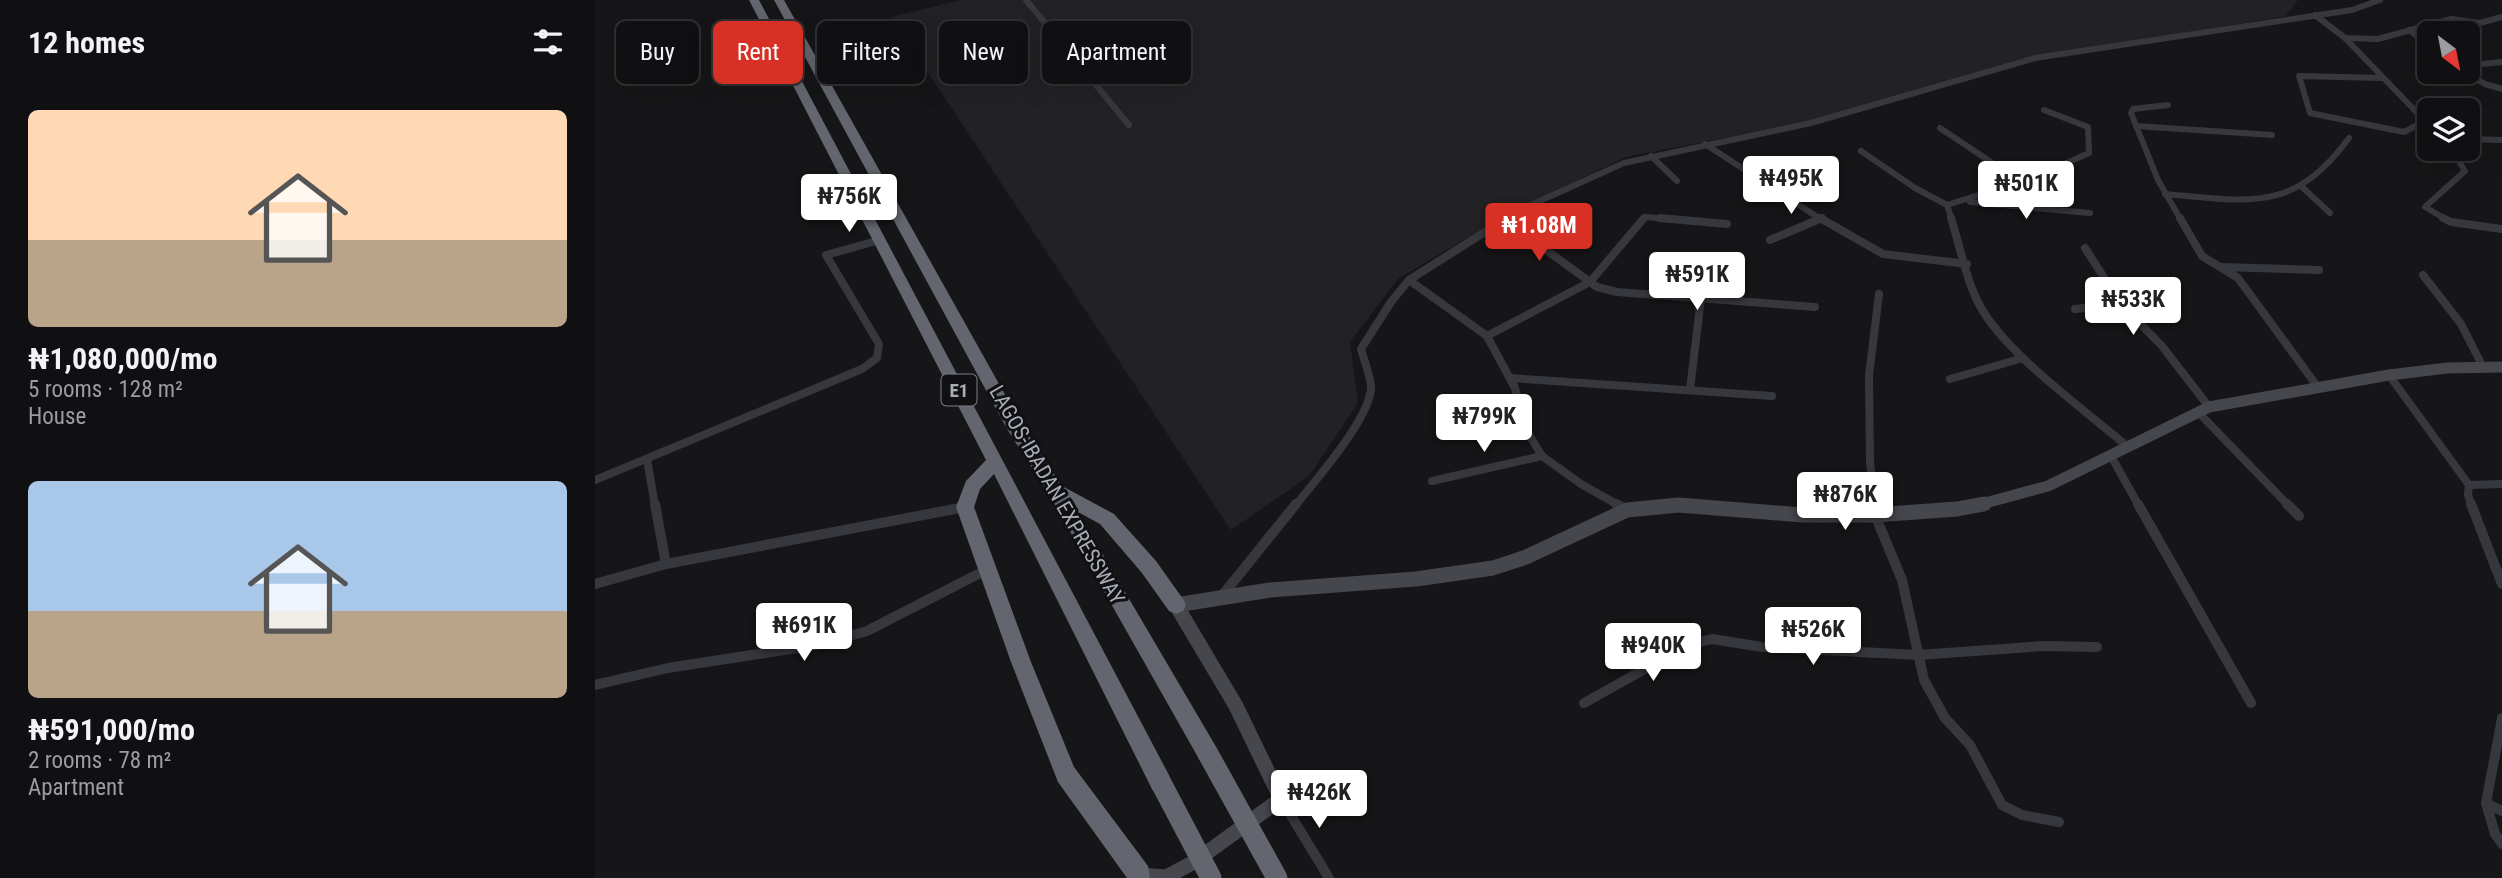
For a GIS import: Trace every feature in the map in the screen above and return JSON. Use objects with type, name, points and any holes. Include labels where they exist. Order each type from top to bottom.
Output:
[{"type":"highway","name":"LAGOS-IBADAN EXPRESSWAY","points":[[754,0],[1211,878]]},
{"type":"highway","name":"LAGOS-IBADAN EXPRESSWAY","points":[[779,0],[1016,429],[1056,491],[1277,878]]},
{"type":"highway","points":[[996,461],[972,486],[965,507],[1021,662],[1066,774],[1140,877]]},
{"type":"highway","points":[[1056,491],[1107,519],[1149,567],[1176,605]]},
{"type":"street","points":[[1026,0],[1129,125]]},
{"type":"street","points":[[1221,597],[1339,451],[1366,405],[1371,387],[1361,349],[1391,302],[1409,280],[1505,220],[1577,183],[1624,163],[1811,123],[2035,58],[2352,10],[2380,0]]},
{"type":"street","points":[[2315,15],[2344,38],[2417,112]]},
{"type":"street","points":[[2344,38],[2378,39],[2458,18],[2481,25],[2502,17]]},
{"type":"street","points":[[2409,30],[2417,36]]},
{"type":"street","points":[[2480,64],[2502,62]]},
{"type":"street","points":[[2382,78],[2299,76],[2310,114],[2405,132],[2417,127]]},
{"type":"street","points":[[2480,81],[2502,89]]},
{"type":"street","points":[[2168,105],[2133,109],[2131,113],[2165,194],[2202,256],[2238,278],[2317,386]]},
{"type":"street","points":[[1861,151],[1915,188],[1947,205],[1965,201],[2021,182],[2089,153],[2088,127],[2044,110]]},
{"type":"street","points":[[2136,126],[2272,135]]},
{"type":"street","points":[[1940,128],[2021,182]]},
{"type":"street","points":[[2165,194],[2243,199],[2273,198],[2302,187],[2332,164],[2349,138]]},
{"type":"street","points":[[2480,139],[2502,140]]},
{"type":"street","points":[[1705,144],[1743,171],[1882,254],[1967,264]]},
{"type":"street","points":[[1651,156],[1677,181]]},
{"type":"street","points":[[2459,161],[2465,171],[2425,207],[2435,216],[2451,222],[2502,229]]},
{"type":"street","points":[[2302,187],[2330,213]]},
{"type":"street","points":[[1965,201],[2090,213]]},
{"type":"street","points":[[1947,205],[1977,303],[1992,326],[2023,358],[2128,447]]},
{"type":"street","points":[[1487,336],[1590,282],[1639,221],[1646,217],[1727,224]]},
{"type":"street","points":[[1770,240],[1822,218]]},
{"type":"street","points":[[1505,220],[1590,282],[1617,292],[1815,307]]},
{"type":"street","points":[[595,480],[862,369],[877,358],[879,344],[826,255],[880,240]]},
{"type":"street","points":[[2085,248],[2122,304],[2162,346],[2203,409],[2299,516]]},
{"type":"street","points":[[2221,267],[2319,270]]},
{"type":"street","points":[[2423,275],[2461,324],[2483,367]]},
{"type":"street","points":[[1409,280],[1487,336],[1510,378],[1525,428],[1542,456],[1581,484],[1627,510]]},
{"type":"street","points":[[1879,294],[1869,375],[1870,461],[1875,515],[1902,580],[1924,680],[1945,718],[1970,745],[2002,805],[2022,815],[2060,822]]},
{"type":"street","points":[[1690,390],[1701,298]]},
{"type":"street","points":[[2075,309],[2122,304]]},
{"type":"street","points":[[1950,379],[2023,358]]},
{"type":"street","points":[[1329,878],[1270,780],[1254,742],[1176,605],[1221,597],[1416,579],[1493,568],[1526,557],[1627,510],[1679,505],[1802,515],[1875,515],[1957,509],[2000,501],[2048,486],[2203,409],[2317,386],[2447,368],[2502,367]]},
{"type":"street","points":[[2389,376],[2469,485],[2468,495],[2502,584]]},
{"type":"street","points":[[1510,378],[1772,397]]},
{"type":"street","points":[[1432,481],[1542,456]]},
{"type":"street","points":[[2111,456],[2251,703]]},
{"type":"street","points":[[647,459],[666,564]]},
{"type":"street","points":[[2469,485],[2502,484]]},
{"type":"street","points":[[595,584],[666,564],[965,507]]},
{"type":"street","points":[[595,685],[668,668],[817,645],[867,631],[988,569]]},
{"type":"street","points":[[1584,703],[1688,645],[1712,639],[1762,647],[1919,655],[2044,646],[2097,647]]},
{"type":"street","points":[[2502,718],[2486,803],[2495,834],[2502,844]]},
{"type":"street","points":[[1140,877],[1166,877],[1185,867],[1228,840],[1281,799]]},
{"type":"street","points":[[2486,803],[2502,811]]},
{"type":"shaded area","points":[[961,0],[2298,0],[2286,16],[2018,60],[1812,121],[1626,157],[1499,219],[1398,279],[1350,342],[1358,403],[1309,476],[1231,530],[925,68],[925,21],[894,21],[891,17]]}]
